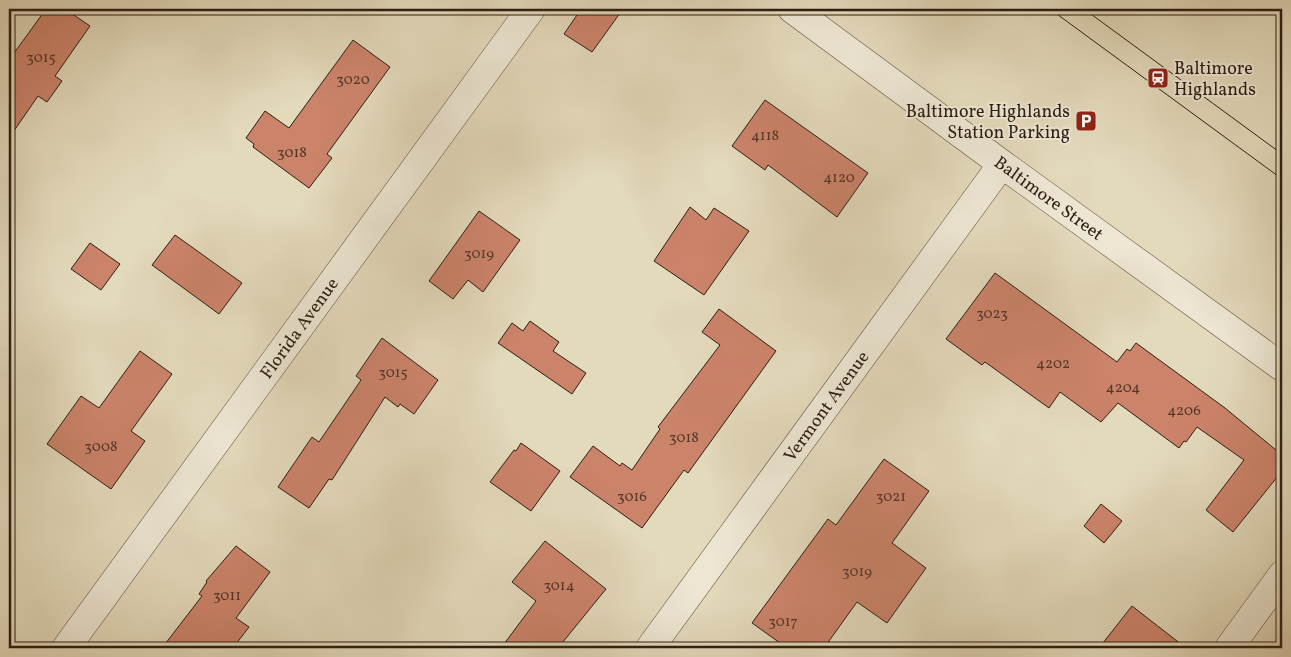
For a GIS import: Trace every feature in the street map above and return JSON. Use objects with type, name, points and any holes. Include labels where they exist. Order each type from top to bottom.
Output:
[{"type":"street","name":"Florida Avenue","points":[[66,648],[532,9]]},
{"type":"street","name":"Baltimore Street","points":[[792,9],[1282,367]]},
{"type":"street","name":"Vermont Avenue","points":[[650,648],[1002,164]]},
{"type":"street","points":[[1229,648],[1282,575]]},
{"type":"building","points":[[46,9],[65,9],[90,26],[55,76],[62,81],[47,102],[38,96],[9,138],[9,60]]},
{"type":"building","points":[[581,9],[623,9],[592,52],[564,34]]},
{"type":"building","points":[[353,40],[390,67],[327,154],[332,158],[309,188],[253,147],[254,144],[246,138],[265,111],[289,128]]},
{"type":"building","points":[[765,100],[868,173],[837,217],[768,165],[765,170],[732,146]]},
{"type":"building","points":[[690,207],[706,220],[714,208],[749,231],[704,295],[654,261]]},
{"type":"building","points":[[479,211],[520,240],[483,292],[468,280],[453,299],[429,281]]},
{"type":"building","points":[[175,235],[242,283],[219,314],[152,265]]},
{"type":"building","points":[[90,243],[120,264],[101,290],[71,269]]},
{"type":"building","points":[[995,273],[1117,362],[1127,349],[1130,351],[1136,343],[1225,408],[1282,455],[1282,471],[1233,532],[1206,510],[1244,460],[1197,427],[1179,448],[1118,403],[1101,422],[1060,392],[1049,408],[985,362],[982,365],[946,339]]},
{"type":"building","points":[[719,309],[776,351],[688,473],[684,470],[642,528],[570,477],[593,446],[620,466],[622,463],[632,470],[660,429],[658,427],[720,345],[702,332]]},
{"type":"building","points":[[530,321],[559,342],[553,351],[586,373],[572,394],[498,343],[512,323],[523,331]]},
{"type":"building","points":[[382,338],[438,380],[414,414],[400,404],[398,407],[385,397],[332,480],[329,479],[309,508],[278,487],[312,437],[319,442],[361,380],[356,376]]},
{"type":"building","points":[[140,351],[172,374],[131,431],[145,441],[111,489],[47,444],[81,396],[99,408]]},
{"type":"building","points":[[521,443],[560,471],[531,511],[490,482]]},
{"type":"building","points":[[884,459],[929,491],[892,543],[926,568],[887,623],[857,602],[824,648],[787,648],[752,623],[828,519],[836,525]]},
{"type":"building","points":[[1101,504],[1122,521],[1104,543],[1084,526]]},
{"type":"building","points":[[545,541],[606,589],[558,648],[501,648],[536,601],[512,582]]},
{"type":"building","points":[[236,546],[270,572],[236,618],[249,627],[233,648],[162,648],[202,596],[199,594],[206,581]]},
{"type":"building","points":[[1132,606],[1186,648],[1099,648]]},
{"type":"tram line","points":[[1050,9],[1282,179]]},
{"type":"tram line","points":[[1084,9],[1282,154]]},
{"type":"place","name":"Baltimore Highlands","points":[[1158,78]]},
{"type":"place","name":"Baltimore Highlands Station Parking","points":[[1086,121]]}]
